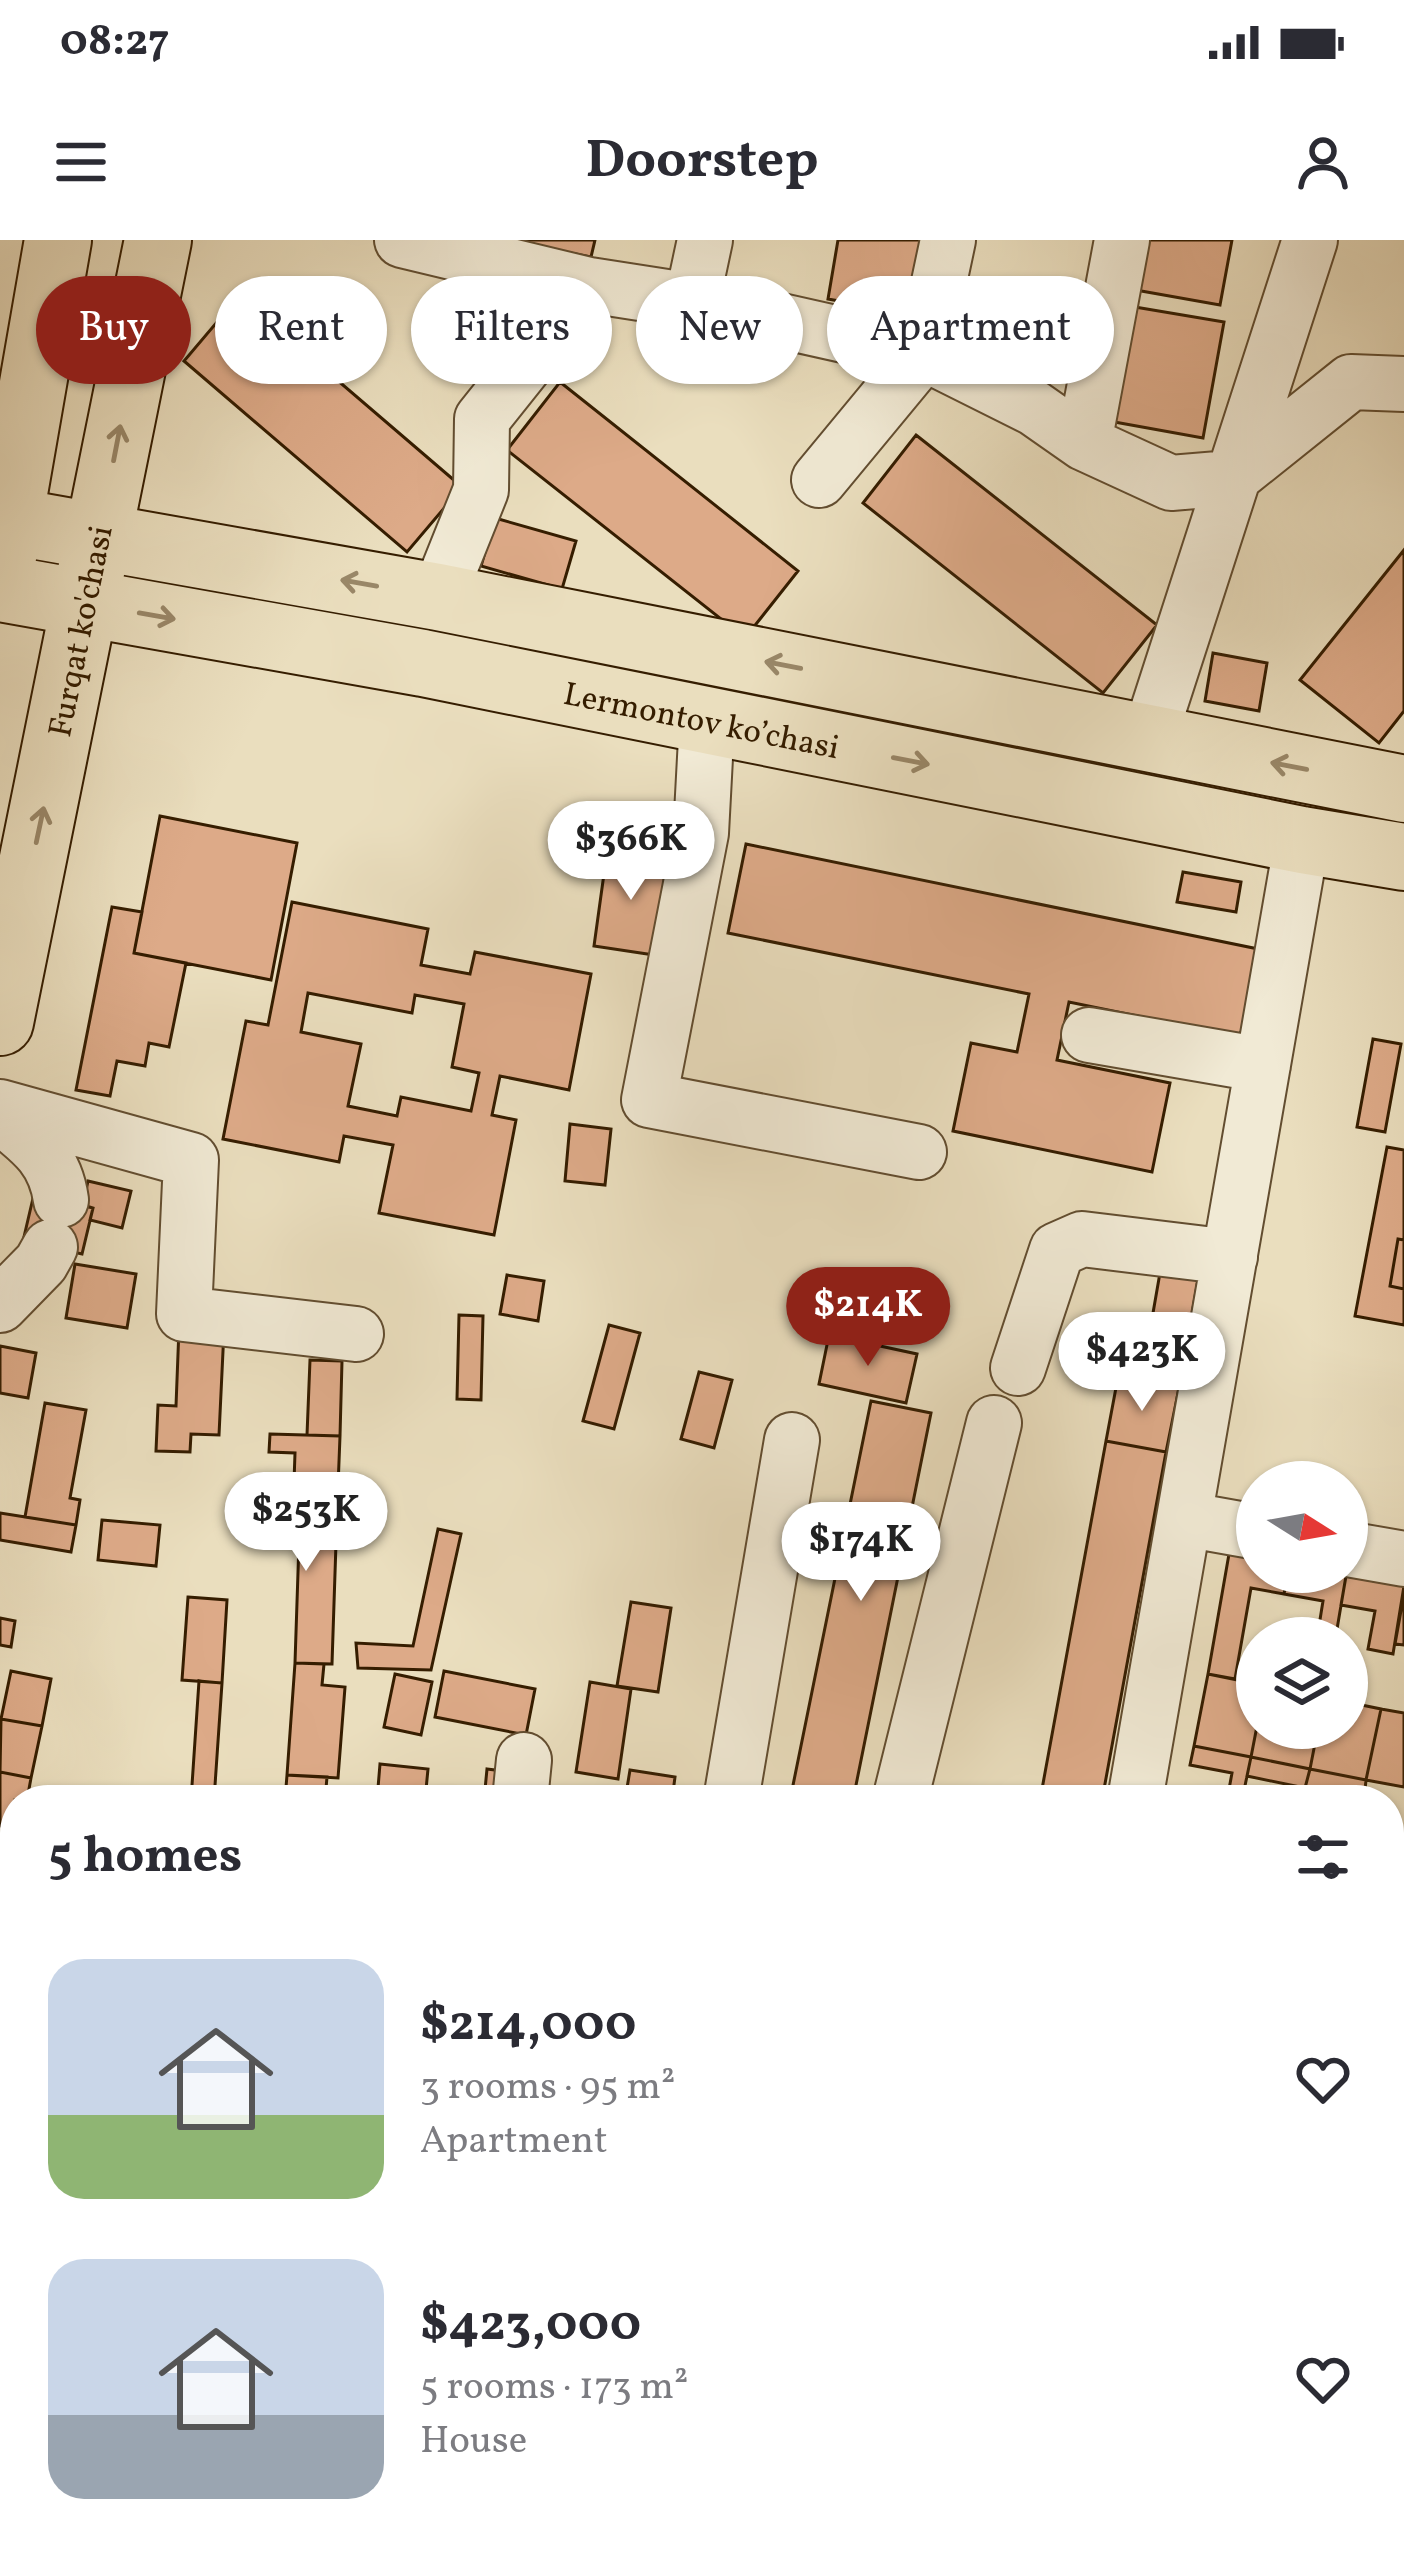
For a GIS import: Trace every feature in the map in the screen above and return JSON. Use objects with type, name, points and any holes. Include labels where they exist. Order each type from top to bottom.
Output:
[{"type":"main road","points":[[3,539],[58,240]]},
{"type":"main road","name":"Furqat ko'chasi","points":[[0,1022],[158,240]]},
{"type":"main road","name":"Lermontov ko’chasi","points":[[3,539],[99,537],[438,597],[1404,789]]},
{"type":"main road","name":"Lermontov ko’chasi","points":[[0,588],[423,663],[1404,857]]},
{"type":"street","points":[[401,240],[551,276]]},
{"type":"street","points":[[697,276],[705,240]]},
{"type":"street","points":[[941,276],[949,240]]},
{"type":"street","points":[[1084,443],[1122,240]]},
{"type":"street","points":[[1149,738],[1310,240]]},
{"type":"street","points":[[986,384],[1034,408],[1084,443],[1171,483],[1231,478],[1351,382],[1404,384]]},
{"type":"street","points":[[438,597],[481,490],[482,418],[509,384]]},
{"type":"street","points":[[819,480],[898,384]]},
{"type":"street","points":[[707,720],[701,833],[649,1100],[919,1152]]},
{"type":"street","points":[[1138,1785],[1302,840]]},
{"type":"street","points":[[1089,1035],[1263,1065]]},
{"type":"street","points":[[0,1112],[41,1148],[59,1184],[55,1224],[41,1263],[0,1305]]},
{"type":"street","points":[[0,1112],[191,1160],[184,1314],[356,1334]]},
{"type":"street","points":[[1018,1368],[1057,1250],[1082,1239],[1230,1257]]},
{"type":"street","points":[[904,1785],[994,1423]]},
{"type":"street","points":[[734,1785],[792,1440]]},
{"type":"street","points":[[1184,1519],[1236,1528]]},
{"type":"street","points":[[1368,1553],[1404,1559]]},
{"type":"building","points":[[504,240],[595,240],[591,257]]},
{"type":"building","points":[[838,240],[924,240],[918,276],[832,276]]},
{"type":"building","points":[[1139,240],[1232,240],[1220,305],[1130,289]]},
{"type":"building","points":[[1129,306],[1224,322],[1203,438],[1109,421]]},
{"type":"building","points":[[215,324],[215,384],[342,384],[462,487],[407,552],[191,367],[191,353]]},
{"type":"building","points":[[563,384],[798,571],[745,638],[507,450]]},
{"type":"building","points":[[916,435],[1157,625],[1103,693],[863,503]]},
{"type":"building","points":[[495,518],[576,541],[562,589],[481,566]]},
{"type":"building","points":[[1404,550],[1404,711],[1379,743],[1300,680]]},
{"type":"building","points":[[1213,653],[1267,663],[1259,711],[1205,701]]},
{"type":"building","points":[[160,816],[297,843],[271,980],[134,953]]},
{"type":"building","points":[[746,844],[1263,950],[1245,1038],[1069,1002],[1057,1060],[1170,1083],[1152,1172],[953,1131],[971,1043],[1017,1052],[1029,994],[728,933]]},
{"type":"building","points":[[607,852],[667,860],[654,955],[594,946]]},
{"type":"building","points":[[1183,872],[1241,882],[1236,912],[1177,902]]},
{"type":"building","points":[[292,902],[428,929],[421,965],[470,974],[475,952],[591,974],[569,1090],[500,1076],[492,1115],[516,1120],[494,1235],[379,1213],[393,1145],[344,1136],[339,1162],[223,1139],[246,1021],[268,1025]],"holes":[[[308,993],[412,1013],[415,995],[464,1004],[452,1067],[479,1073],[471,1111],[401,1097],[397,1116],[348,1106],[361,1044],[301,1032]]]},
{"type":"building","points":[[112,907],[142,912],[134,953],[186,963],[169,1047],[149,1043],[145,1066],[117,1061],[110,1096],[76,1090]]},
{"type":"building","points":[[1373,1039],[1401,1044],[1385,1132],[1357,1127]]},
{"type":"building","points":[[570,1124],[611,1129],[605,1185],[565,1181]]},
{"type":"building","points":[[1387,1147],[1404,1150],[1404,1240],[1398,1239],[1390,1286],[1404,1289],[1404,1325],[1355,1316]]},
{"type":"building","points":[[88,1181],[131,1191],[122,1228],[90,1220],[93,1208],[83,1205]]},
{"type":"building","points":[[34,1194],[93,1208],[82,1254],[23,1241]]},
{"type":"building","points":[[1398,1239],[1404,1240],[1404,1289],[1390,1286]]},
{"type":"building","points":[[75,1264],[136,1274],[127,1328],[66,1318]]},
{"type":"building","points":[[1161,1267],[1199,1274],[1179,1388],[1141,1382]]},
{"type":"building","points":[[507,1275],[544,1281],[538,1321],[500,1314]]},
{"type":"building","points":[[459,1315],[483,1316],[481,1400],[457,1399]]},
{"type":"building","points":[[609,1325],[640,1333],[614,1429],[583,1421]]},
{"type":"building","points":[[179,1328],[224,1330],[219,1435],[191,1434],[190,1452],[156,1451],[158,1405],[176,1406]]},
{"type":"building","points":[[829,1335],[917,1354],[906,1403],[819,1384]]},
{"type":"building","points":[[0,1346],[36,1353],[28,1398],[0,1393]]},
{"type":"building","points":[[310,1360],[342,1361],[340,1436],[307,1435]]},
{"type":"building","points":[[699,1372],[732,1380],[714,1448],[681,1439]]},
{"type":"building","points":[[1118,1377],[1179,1388],[1166,1452],[1106,1441]]},
{"type":"building","points":[[871,1401],[931,1413],[856,1785],[793,1785]]},
{"type":"building","points":[[45,1403],[86,1410],[70,1498],[80,1500],[76,1525],[25,1517]]},
{"type":"building","points":[[270,1434],[340,1436],[337,1513],[267,1511],[268,1481],[294,1482],[295,1453],[269,1452]]},
{"type":"building","points":[[1106,1441],[1166,1452],[1105,1785],[1043,1785]]},
{"type":"building","points":[[247,1510],[337,1513],[332,1664],[295,1663],[299,1542],[246,1541]]},
{"type":"building","points":[[0,1513],[76,1525],[71,1552],[0,1540]]},
{"type":"building","points":[[102,1520],[160,1525],[156,1566],[98,1560]]},
{"type":"building","points":[[438,1529],[461,1534],[431,1670],[358,1668],[356,1643],[413,1646]]},
{"type":"building","points":[[1229,1554],[1236,1555],[1236,1593],[1250,1593],[1246,1617],[1236,1617],[1235,1679],[1208,1674]]},
{"type":"building","points":[[1368,1580],[1404,1586],[1393,1654],[1368,1649],[1375,1611],[1341,1605],[1343,1593],[1368,1593]]},
{"type":"building","points":[[1343,1593],[1339,1617],[1320,1617],[1323,1601],[1284,1594]]},
{"type":"building","points":[[1404,1594],[1404,1645],[1395,1644]]},
{"type":"building","points":[[188,1597],[227,1600],[222,1683],[182,1680]]},
{"type":"building","points":[[631,1602],[671,1608],[658,1692],[617,1686]]},
{"type":"building","points":[[0,1618],[15,1621],[11,1647],[0,1645]]},
{"type":"building","points":[[295,1663],[324,1664],[322,1685],[345,1687],[338,1778],[287,1775]]},
{"type":"building","points":[[11,1671],[51,1679],[42,1726],[1,1719]]},
{"type":"building","points":[[444,1671],[535,1689],[526,1735],[435,1717]]},
{"type":"building","points":[[395,1674],[432,1682],[421,1735],[384,1727]]},
{"type":"building","points":[[1208,1674],[1236,1680],[1236,1749],[1253,1749],[1251,1757],[1194,1746]]},
{"type":"building","points":[[199,1681],[222,1683],[215,1785],[192,1785]]},
{"type":"building","points":[[590,1682],[631,1689],[618,1779],[576,1772]]},
{"type":"building","points":[[1368,1706],[1381,1709],[1366,1780],[1310,1769],[1314,1749],[1368,1749]]},
{"type":"building","points":[[1381,1709],[1404,1713],[1404,1785],[1366,1780]]},
{"type":"building","points":[[1,1719],[42,1726],[31,1778],[0,1772]]},
{"type":"building","points":[[1194,1746],[1251,1757],[1245,1785],[1230,1785],[1232,1773],[1190,1765]]},
{"type":"building","points":[[1253,1749],[1314,1749],[1310,1769],[1251,1757]]},
{"type":"building","points":[[1251,1757],[1310,1769],[1306,1785],[1247,1776]]},
{"type":"building","points":[[380,1764],[428,1769],[426,1785],[378,1785]]},
{"type":"building","points":[[487,1769],[511,1772],[510,1785],[485,1785]]},
{"type":"building","points":[[1310,1769],[1366,1780],[1366,1785],[1306,1785]]},
{"type":"building","points":[[630,1770],[675,1777],[674,1785],[628,1785]]},
{"type":"building","points":[[0,1772],[31,1778],[30,1785],[0,1785]]},
{"type":"building","points":[[287,1775],[327,1777],[326,1785],[286,1785]]}]
